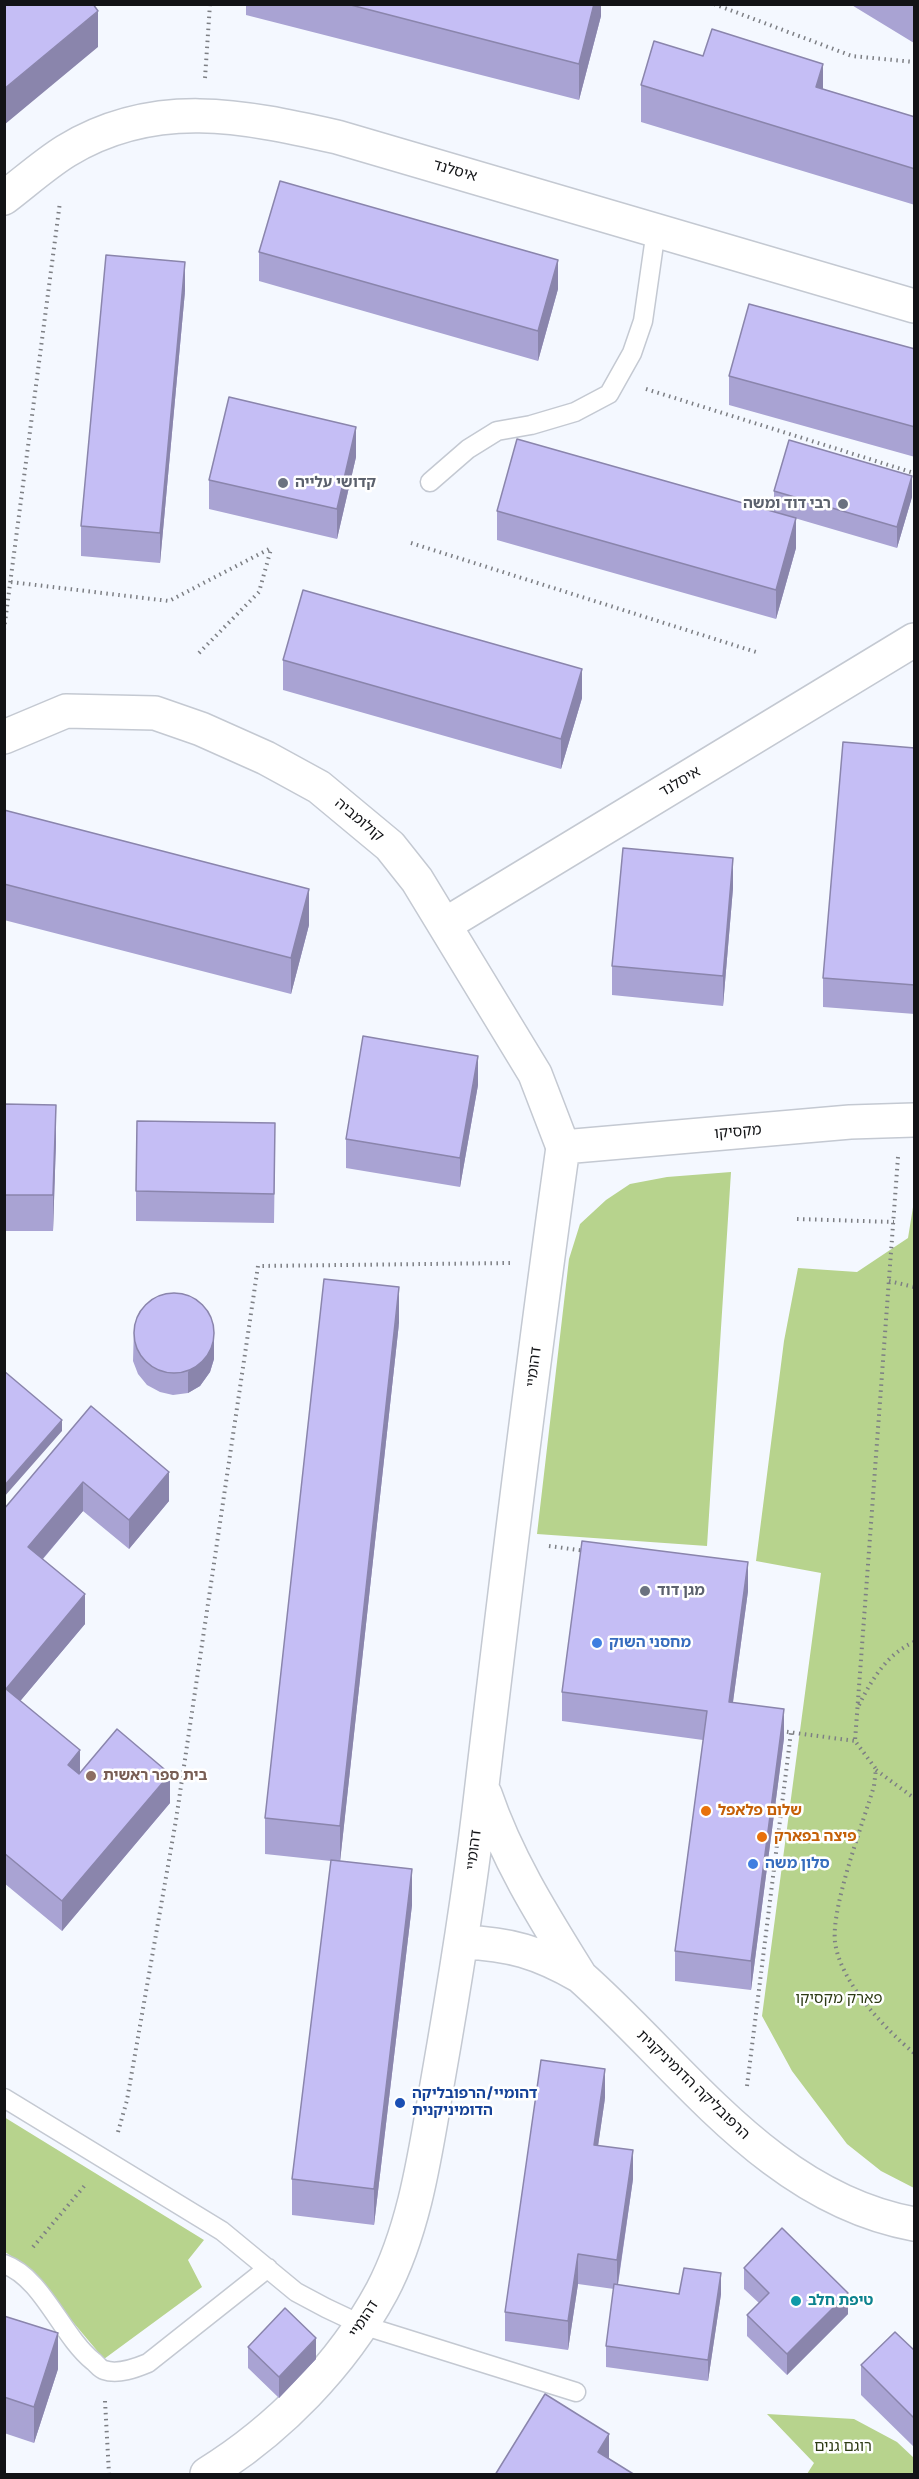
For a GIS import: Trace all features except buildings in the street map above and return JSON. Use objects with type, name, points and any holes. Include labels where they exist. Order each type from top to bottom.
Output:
[{"type":"street","name":"איסלנד","points":[[4,198],[67,151],[107,132],[149,120],[203,114],[249,118],[337,137],[915,306]]},
{"type":"street","name":"איסלנד","points":[[446,924],[915,640]]},
{"type":"street","name":"קולומביה","points":[[4,737],[66,711],[155,713],[201,729],[266,758],[319,787],[390,846],[417,880],[446,924],[535,1074],[562,1147]]},
{"type":"street","name":"מקסיקו","points":[[562,1147],[850,1122],[907,1120]]},
{"type":"street","name":"דהומיי","points":[[207,2475],[268,2431],[321,2378],[362,2325],[383,2289],[407,2232],[424,2156],[462,1942],[562,1147]]},
{"type":"street","name":"הרפובליקה הדומיניקנית","points":[[482,1785],[498,1833],[528,1890],[580,1976]]},
{"type":"street","name":"הרפובליקה הדומיניקנית","points":[[462,1942],[521,1948],[549,1958],[580,1976],[741,2134],[822,2191],[868,2212],[915,2224]]},
{"type":"lane","points":[[430,482],[468,449],[497,431],[531,425],[575,412],[609,394],[632,352],[643,321],[656,230]]},
{"type":"lane","points":[[4,2098],[222,2231],[296,2292],[362,2325],[576,2392]]},
{"type":"lane","points":[[4,2264],[27,2277],[77,2345],[104,2370],[129,2370],[148,2362],[268,2268]]},
{"type":"path","points":[[203,114],[210,4]]},
{"type":"path","points":[[714,4],[852,56],[915,62]]},
{"type":"path","points":[[4,630],[67,151]]},
{"type":"path","points":[[617,379],[915,473]]},
{"type":"path","points":[[411,543],[756,652]]},
{"type":"path","points":[[11,582],[169,601],[271,548],[259,592],[199,652]]},
{"type":"path","points":[[907,1120],[894,1222],[855,1741],[876,1769],[915,1798]]},
{"type":"path","points":[[797,1219],[894,1222]]},
{"type":"path","points":[[26,2248],[35,2246],[105,2160],[119,2130],[127,2100],[176,1820],[258,1266],[547,1262]]},
{"type":"path","points":[[890,1281],[915,1287]]},
{"type":"path","points":[[512,1541],[593,1552]]},
{"type":"path","points":[[857,1708],[871,1680],[889,1659],[915,1642]]},
{"type":"path","points":[[780,1730],[855,1741]]},
{"type":"path","points":[[741,2134],[791,1732]]},
{"type":"path","points":[[876,1769],[874,1786],[839,1901],[835,1942],[848,1978],[885,2027],[915,2053]]},
{"type":"path","points":[[104,2370],[109,2475]]},
{"type":"green space","points":[[731,1172],[707,1546],[537,1534],[569,1259],[580,1224],[606,1200],[630,1184],[667,1177]]},
{"type":"green space","name":"פארק מקסיקו","points":[[914,1201],[914,2188],[881,2171],[847,2144],[792,2071],[762,2016],[821,1573],[756,1561],[784,1341],[798,1268],[857,1272],[908,1238]]},
{"type":"green space","points":[[4,2117],[204,2240],[188,2260],[202,2287],[104,2359],[25,2265],[5,2252]]},
{"type":"green space","name":"רוגם גנים","points":[[767,2414],[854,2419],[897,2442],[914,2458],[914,2474],[807,2474],[814,2463]]},
{"type":"place","name":"קדושי עלייה","points":[[283,483]]},
{"type":"place","name":"רבי דוד ומשה","points":[[843,504]]},
{"type":"place","name":"מגן דוד","points":[[645,1591]]},
{"type":"place","name":"מחסני השוק","points":[[597,1643]]},
{"type":"place","name":"בית ספר ראשית","points":[[91,1776]]},
{"type":"place","name":"שלום פלאפל","points":[[706,1811]]},
{"type":"place","name":"פיצה בפארק","points":[[762,1837]]},
{"type":"place","name":"סלון משה","points":[[753,1864]]},
{"type":"place","name":"דהומיי/הרפובליקה הדומיניקנית","points":[[400,2103]]},
{"type":"place","name":"טיפת חלב","points":[[796,2301]]}]
